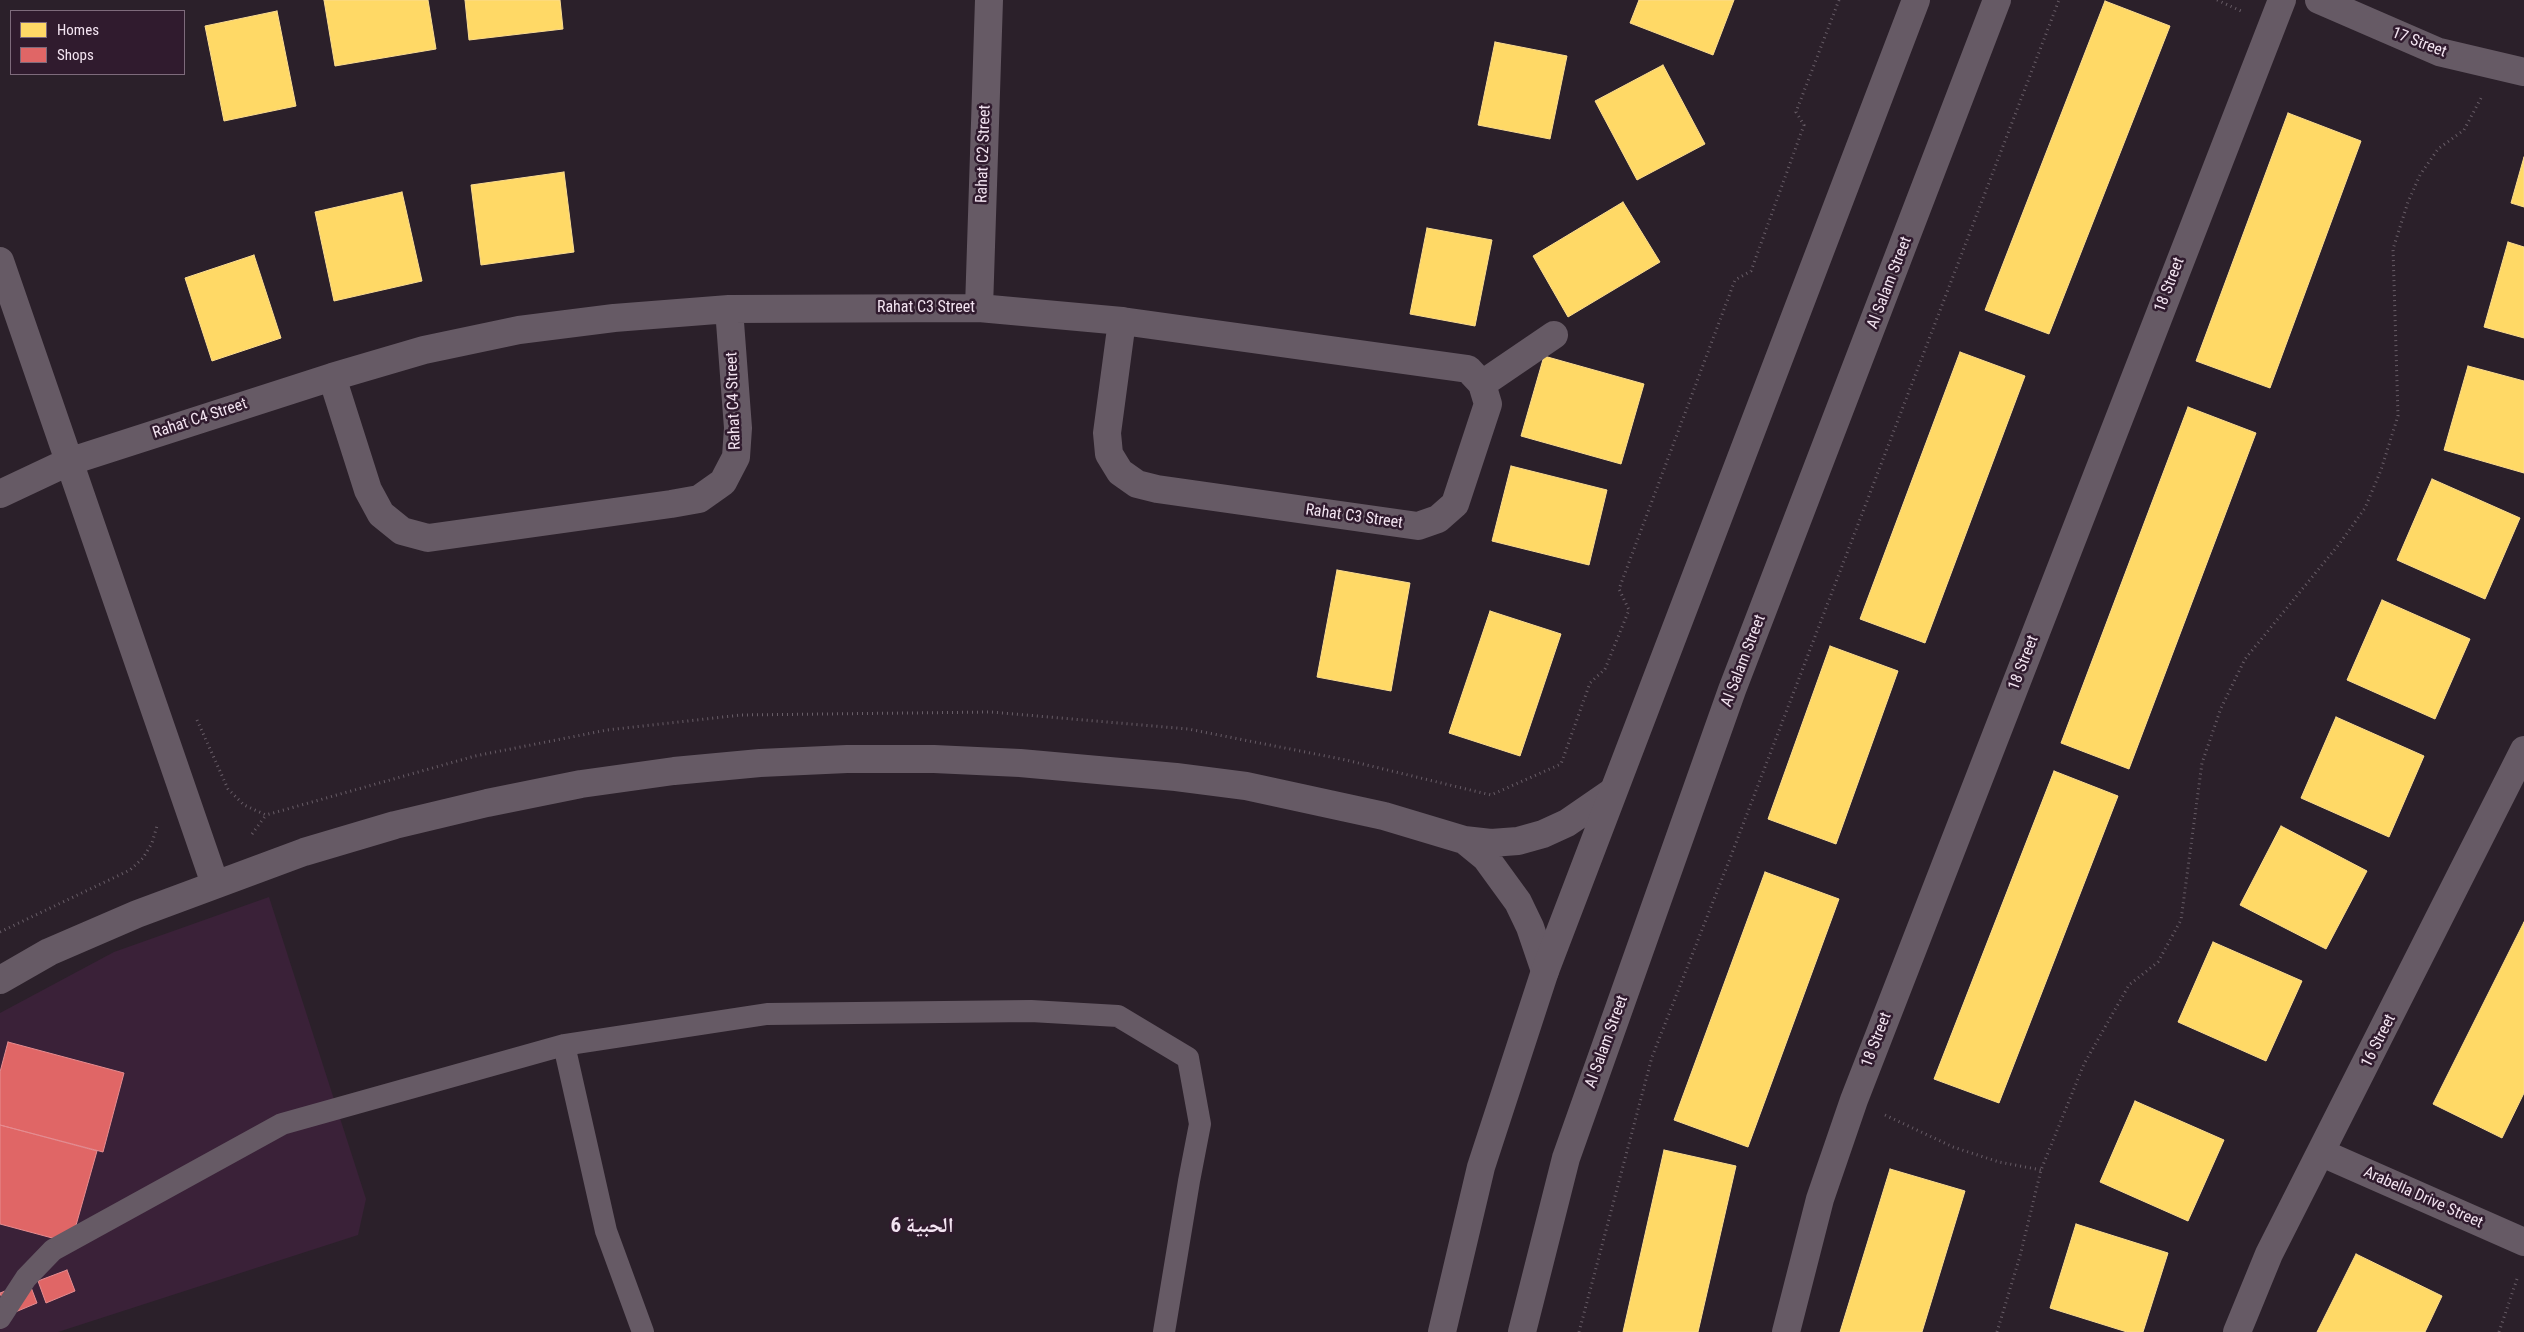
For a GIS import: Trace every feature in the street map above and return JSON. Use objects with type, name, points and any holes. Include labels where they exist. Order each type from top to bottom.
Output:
[{"type":"street","name":"Rahat C2 Street","points":[[979,308],[989,0]]},
{"type":"street","points":[[1442,1332],[1481,1166],[1545,971],[1916,0]]},
{"type":"street","name":"Al Salam Street","points":[[1522,1332],[1566,1158],[1732,690],[1997,0]]},
{"type":"street","name":"18 Street","points":[[1786,1332],[1820,1199],[1854,1100],[2282,0]]},
{"type":"street","name":"17 Street","points":[[2319,0],[2439,52],[2524,72]]},
{"type":"street","points":[[0,261],[215,884]]},
{"type":"street","name":"Rahat C3 Street","points":[[729,309],[979,308],[1122,321],[1468,369],[1482,384],[1488,404],[1455,504],[1438,519],[1418,526],[1158,489],[1137,484],[1120,472],[1109,454],[1106,433],[1122,321]]},
{"type":"street","name":"Rahat C4 Street","points":[[0,494],[68,462],[332,377],[424,350],[518,330],[614,318],[729,309],[738,428],[736,457],[723,482],[699,499],[428,538],[402,531],[381,514],[368,490],[332,377]]},
{"type":"street","points":[[1482,384],[1554,335]]},
{"type":"street","name":"16 Street","points":[[2237,1332],[2269,1254],[2322,1153],[2524,750]]},
{"type":"street","points":[[0,980],[49,952],[215,884],[304,852],[395,825],[496,801],[580,784],[674,771],[760,763],[847,759],[934,759],[1020,763],[1194,779],[1316,800],[1384,816],[1464,840],[1491,843],[1543,834],[1567,823],[1612,792]]},
{"type":"street","points":[[1464,840],[1486,858],[1518,902],[1530,927],[1545,971]]},
{"type":"street","name":"Arabella Drive Street","points":[[2322,1153],[2522,1255]]},
{"type":"lane","points":[[0,1318],[26,1278],[53,1250],[282,1124],[564,1045],[767,1014],[1031,1011],[1118,1016],[1188,1058],[1200,1124],[1164,1332]]},
{"type":"lane","points":[[564,1045],[606,1231],[643,1332]]},
{"type":"path","points":[[311,801],[475,756],[607,730],[740,714],[992,712],[1188,729],[1346,760],[1491,795],[1561,764],[1590,683],[1605,669],[1629,610],[1619,589],[1735,280],[1751,271],[1804,125],[1796,112],[1839,0]]},
{"type":"path","points":[[1579,1332],[1652,1057],[1733,852],[2059,0]]},
{"type":"path","points":[[1996,1332],[2020,1256],[2041,1170],[2084,1064],[2129,985],[2158,962],[2181,920],[2202,763],[2221,708],[2245,659],[2340,543],[2365,508],[2381,470],[2398,416],[2392,249],[2408,202],[2420,175],[2438,150],[2464,130],[2495,65]]},
{"type":"path","points":[[1854,1100],[1953,1147],[1999,1162],[2041,1170]]},
{"type":"path","points":[[2499,1332],[2522,1255]]},
{"type":"shaded area","points":[[269,897],[366,1199],[358,1235],[58,1332],[0,1332],[0,1013],[114,952]]},
{"type":"building: Homes","points":[[324,0],[428,0],[436,49],[335,66]]},
{"type":"building: Homes","points":[[465,0],[560,0],[563,29],[469,40]]},
{"type":"building: Homes","points":[[1639,0],[1734,0],[1713,55],[1630,23]]},
{"type":"building: Homes","points":[[2105,1],[2170,26],[2049,334],[1985,310]]},
{"type":"building: Homes","points":[[277,11],[296,106],[224,121],[205,26]]},
{"type":"building: Homes","points":[[1495,42],[1567,56],[1550,139],[1478,125]]},
{"type":"building: Homes","points":[[1663,65],[1705,144],[1637,180],[1595,101]]},
{"type":"building: Homes","points":[[2288,113],[2361,141],[2270,388],[2196,361]]},
{"type":"building: Homes","points":[[2524,157],[2524,207],[2511,203]]},
{"type":"building: Homes","points":[[564,172],[574,252],[481,265],[471,185]]},
{"type":"building: Homes","points":[[402,192],[422,281],[334,301],[315,212]]},
{"type":"building: Homes","points":[[1623,202],[1660,262],[1568,317],[1533,256]]},
{"type":"building: Homes","points":[[1427,228],[1492,240],[1475,326],[1410,314]]},
{"type":"building: Homes","points":[[2508,242],[2524,247],[2524,338],[2484,327]]},
{"type":"building: Homes","points":[[254,255],[281,338],[212,361],[185,278]]},
{"type":"building: Homes","points":[[1960,352],[2025,376],[1925,643],[1860,619]]},
{"type":"building: Homes","points":[[1544,356],[1644,384],[1621,464],[1521,436]]},
{"type":"building: Homes","points":[[2468,366],[2524,381],[2524,473],[2444,450]]},
{"type":"building: Homes","points":[[2188,407],[2256,433],[2129,769],[2061,743]]},
{"type":"building: Homes","points":[[1511,466],[1607,490],[1589,565],[1492,541]]},
{"type":"building: Homes","points":[[2432,479],[2520,518],[2485,599],[2397,560]]},
{"type":"building: Homes","points":[[1337,570],[1410,583],[1391,691],[1317,677]]},
{"type":"building: Homes","points":[[2382,600],[2470,639],[2435,719],[2347,680]]},
{"type":"building: Homes","points":[[1490,611],[1561,634],[1520,756],[1449,733]]},
{"type":"building: Homes","points":[[1830,646],[1898,671],[1836,844],[1768,819]]},
{"type":"building: Homes","points":[[2336,717],[2424,756],[2389,837],[2301,798]]},
{"type":"building: Homes","points":[[2054,771],[2118,796],[1999,1103],[1934,1079]]},
{"type":"building: Homes","points":[[2281,826],[2367,871],[2326,949],[2240,905]]},
{"type":"building: Homes","points":[[1765,872],[1839,899],[1748,1147],[1674,1120]]},
{"type":"building: Homes","points":[[2524,922],[2524,1093],[2502,1138],[2433,1104]]},
{"type":"building: Homes","points":[[2213,942],[2302,981],[2266,1061],[2178,1022]]},
{"type":"building: Homes","points":[[2135,1101],[2224,1140],[2188,1221],[2100,1182]]},
{"type":"building: Homes","points":[[1664,1150],[1736,1166],[1698,1332],[1623,1332]]},
{"type":"building: Homes","points":[[1890,1169],[1965,1191],[1922,1332],[1840,1332]]},
{"type":"building: Homes","points":[[2076,1224],[2168,1253],[2143,1332],[2127,1332],[2050,1308]]},
{"type":"building: Homes","points":[[2356,1254],[2442,1296],[2425,1332],[2317,1332]]},
{"type":"building: Shops","points":[[8,1042],[124,1073],[103,1152],[0,1125],[0,1072]]},
{"type":"building: Shops","points":[[0,1125],[97,1151],[71,1243],[0,1224]]},
{"type":"building: Shops","points":[[67,1270],[75,1291],[46,1303],[38,1281]]},
{"type":"building: Shops","points":[[29,1282],[37,1303],[8,1315],[0,1293]]},
{"type":"district","name":"الحبية 6","points":[[922,1227]]}]
